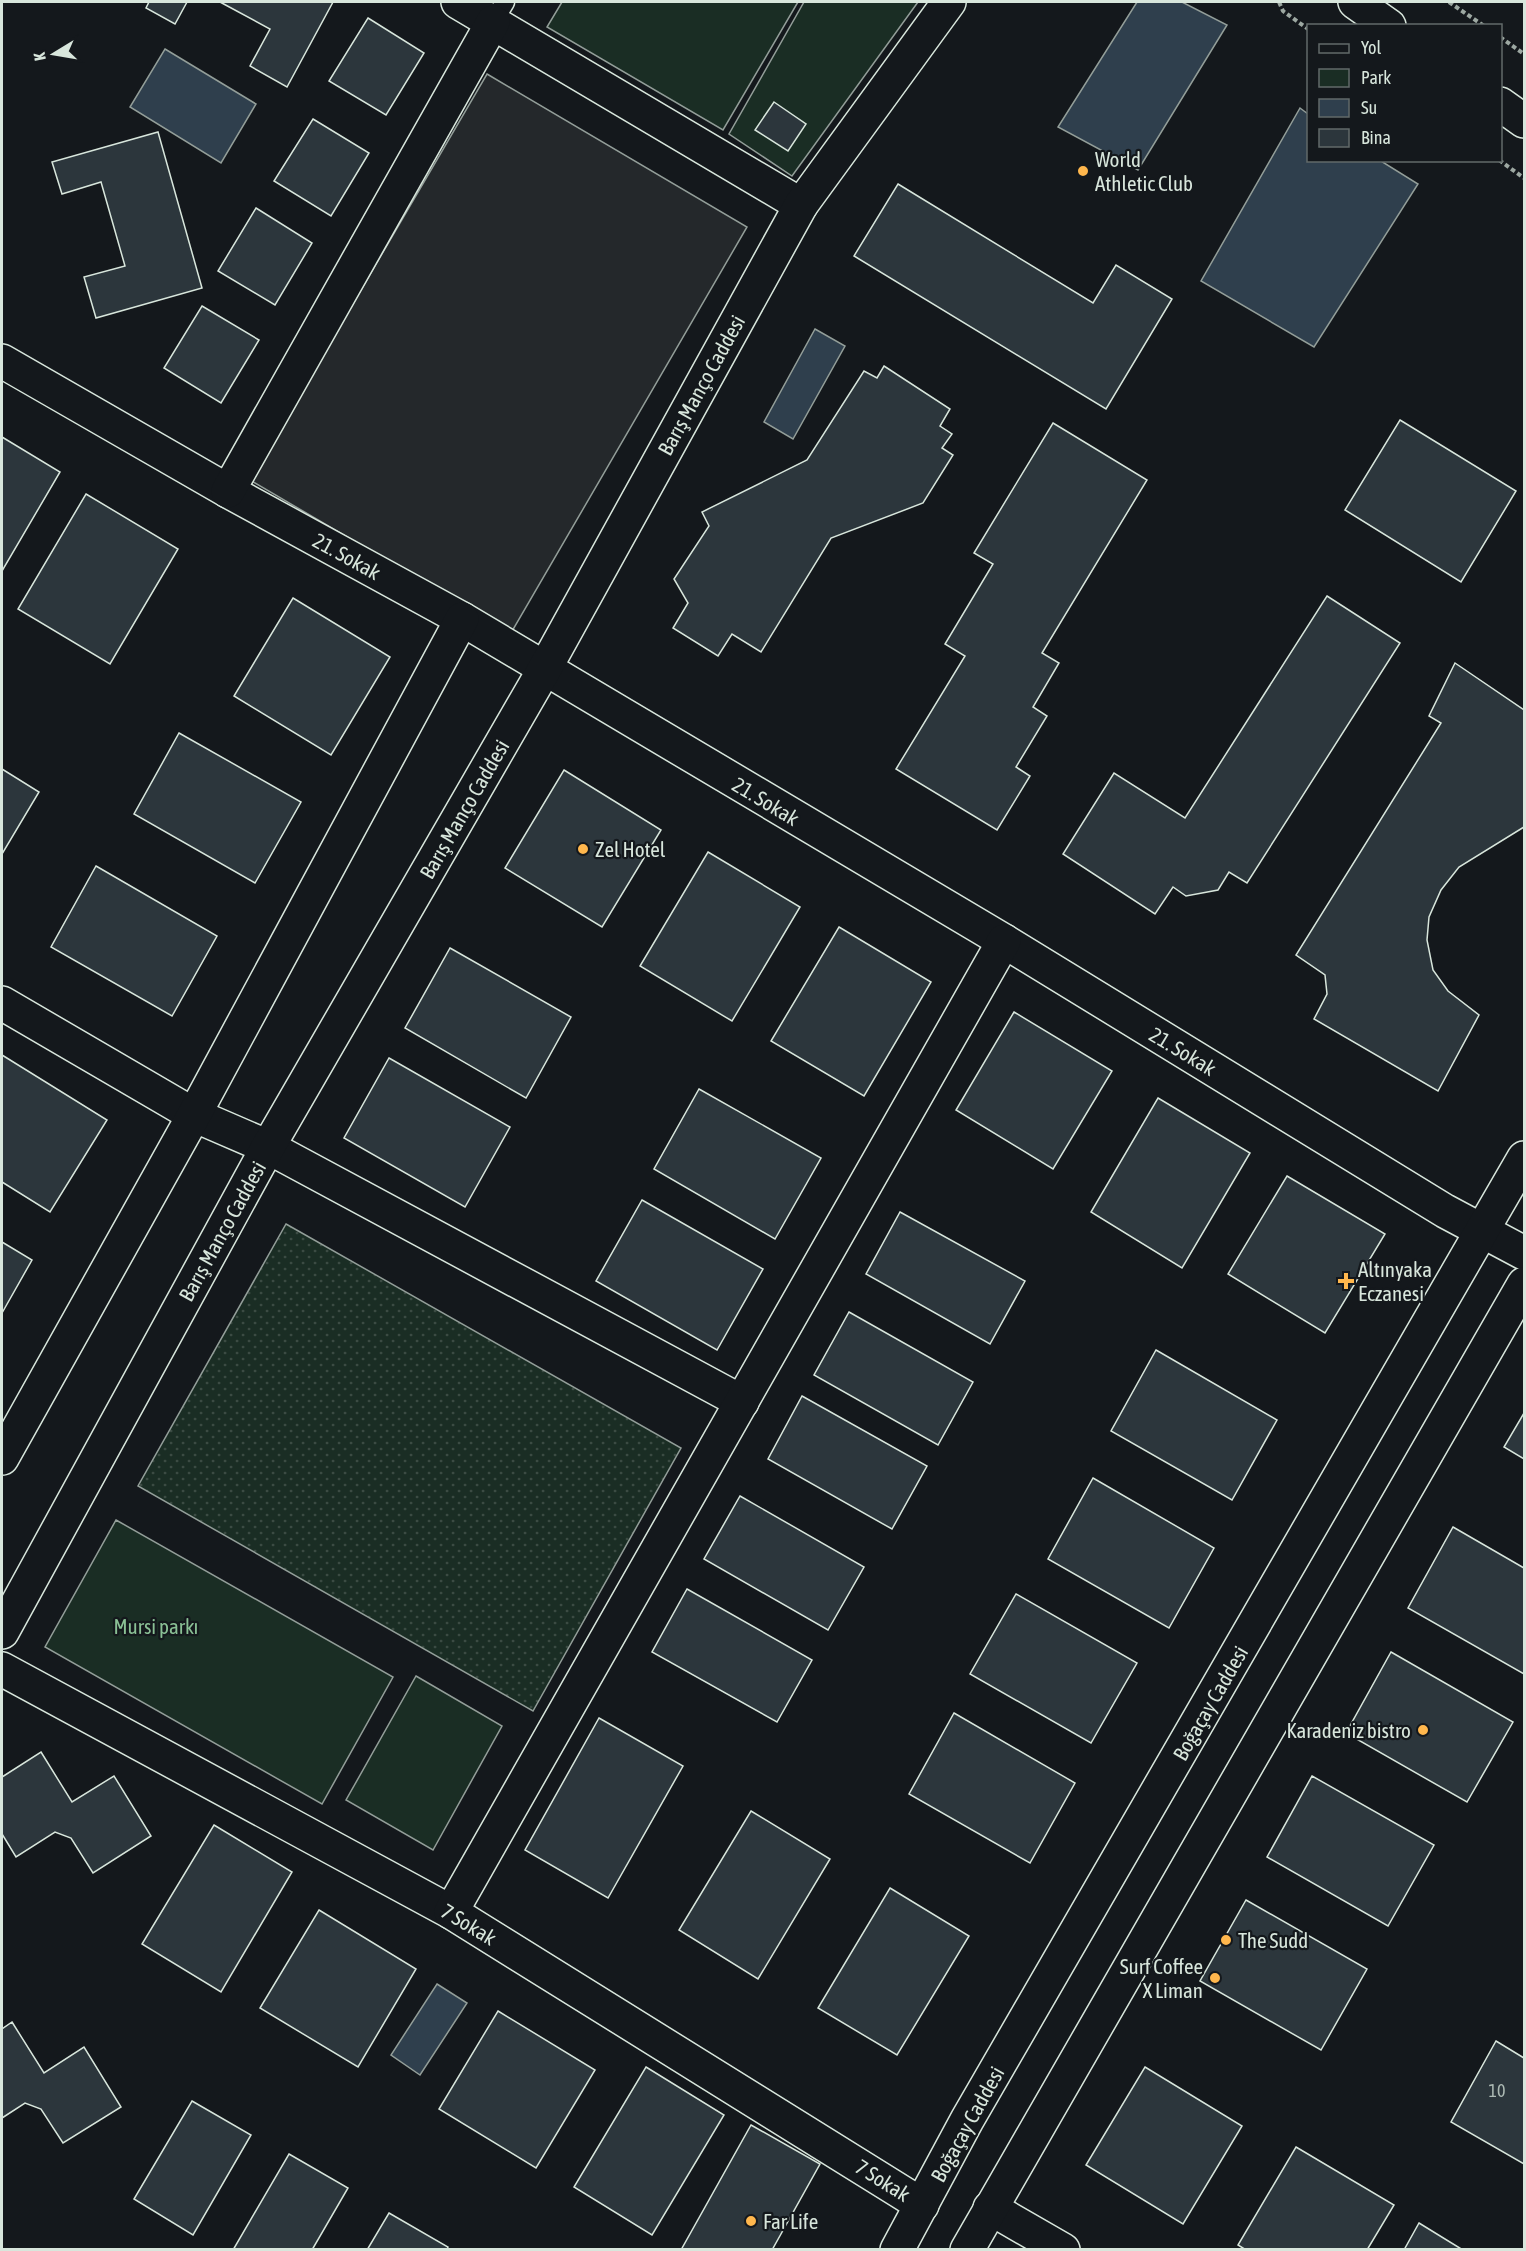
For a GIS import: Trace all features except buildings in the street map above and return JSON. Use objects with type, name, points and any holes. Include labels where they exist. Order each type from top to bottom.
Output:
[{"type":"street","points":[[458,2],[499,12],[801,205]]},
{"type":"street","name":"Barış Manço Caddesi","points":[[2,1632],[268,1147],[544,670],[801,205],[949,2]]},
{"type":"street","points":[[1355,2],[1386,24]]},
{"type":"street","points":[[228,491],[499,12]]},
{"type":"street","points":[[1502,105],[1524,121]]},
{"type":"street","name":"21. Sokak","points":[[2,361],[228,491],[462,619],[544,670],[1004,941],[1445,1211],[1524,1253]]},
{"type":"street","points":[[2,1458],[194,1115],[462,619]]},
{"type":"street","points":[[451,1912],[1004,941]]},
{"type":"street","points":[[2,1003],[194,1115],[268,1147],[742,1402]]},
{"type":"street","name":"Boğaçay Caddesi","points":[[897,2250],[967,2120],[1484,1232],[1524,1158]]},
{"type":"street","points":[[967,2250],[1524,1284]]},
{"type":"street","name":"7 Sokak","points":[[2,1669],[451,1912],[922,2205]]},
{"type":"street","points":[[990,2208],[1064,2250]]},
{"type":"path","points":[[1279,2],[1283,11],[1307,28]]},
{"type":"path","points":[[1449,2],[1481,24]]},
{"type":"path","points":[[1502,38],[1524,54]]},
{"type":"path","points":[[1502,162],[1524,178]]},
{"type":"green space","points":[[562,2],[798,2],[723,130],[547,27]]},
{"type":"green space","points":[[804,2],[918,2],[792,176],[729,134]]},
{"type":"green space","points":[[286,1224],[681,1448],[533,1711],[138,1486]]},
{"type":"green space","name":"Mursi parkı","points":[[116,1520],[393,1677],[322,1804],[45,1647]]},
{"type":"green space","points":[[416,1676],[502,1726],[433,1850],[346,1800]]},
{"type":"shaded area","points":[[487,74],[747,227],[511,633],[250,480]]},
{"type":"water","points":[[1137,2],[1182,2],[1227,25],[1138,170],[1058,127]]},
{"type":"water","points":[[165,49],[256,104],[221,163],[130,107]]},
{"type":"water","points":[[1300,108],[1307,113],[1307,162],[1383,162],[1418,184],[1314,347],[1201,281]]},
{"type":"water","points":[[815,329],[845,346],[793,439],[764,422]]},
{"type":"water","points":[[437,1984],[467,2003],[420,2075],[391,2055]]},
{"type":"place","name":"World Athletic Club","points":[[1083,171]]},
{"type":"place","name":"Zel Hotel","points":[[583,849]]},
{"type":"place","name":"Altınyaka Eczanesi","points":[[1346,1281]]},
{"type":"place","name":"Karadeniz bistro","points":[[1423,1730]]},
{"type":"place","name":"The Sudd","points":[[1226,1940]]},
{"type":"place","name":"Surf Coffee X Liman","points":[[1215,1978]]},
{"type":"place","name":"Far Life","points":[[751,2221]]}]
